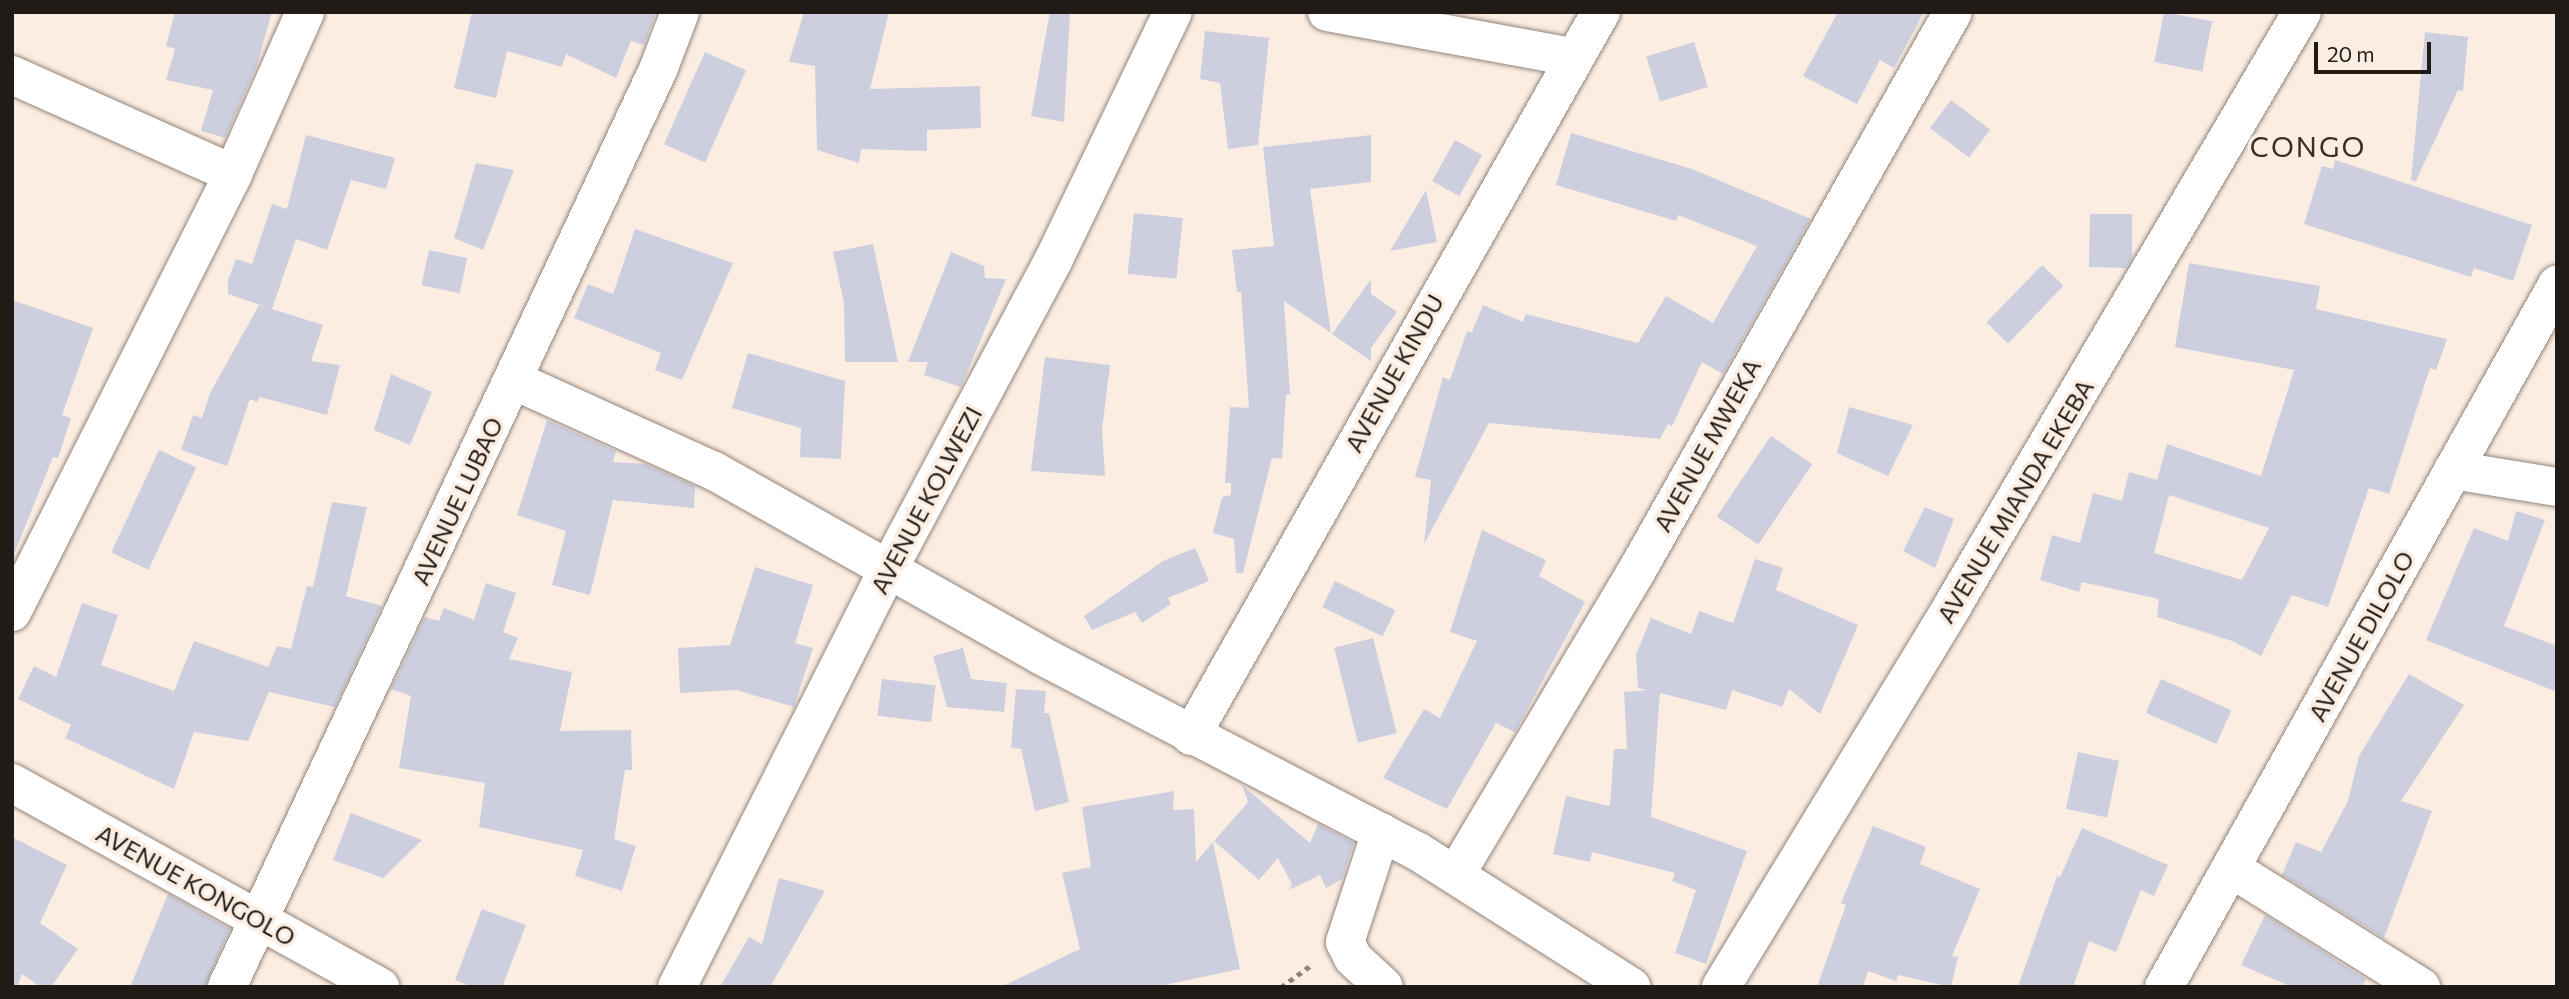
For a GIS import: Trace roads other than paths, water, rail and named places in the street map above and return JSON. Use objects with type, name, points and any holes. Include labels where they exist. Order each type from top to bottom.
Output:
[{"type":"street","points":[[12,612],[233,174],[305,12]]},
{"type":"street","name":"AVENUE LUBAO","points":[[228,987],[658,71],[680,12]]},
{"type":"street","name":"AVENUE KOLWEZI","points":[[677,987],[888,570],[1053,261],[1173,12]]},
{"type":"street","points":[[1327,12],[1572,57]]},
{"type":"street","name":"AVENUE KINDU","points":[[1192,736],[1572,57],[1601,12]]},
{"type":"street","name":"AVENUE MWEKA","points":[[1456,874],[1636,572],[1953,12]]},
{"type":"street","name":"AVENUE MIANDA EKEBA","points":[[1721,987],[1954,605],[2302,12]]},
{"type":"street","points":[[12,75],[233,174]]},
{"type":"street","name":"AVENUE DILOLO","points":[[2164,987],[2557,285]]},
{"type":"street","points":[[513,380],[714,471],[888,570],[1192,736],[1381,832],[1456,874],[1631,987]]},
{"type":"street","points":[[2453,470],[2557,487]]},
{"type":"street","name":"AVENUE KONGOLO","points":[[12,783],[380,987]]},
{"type":"street","points":[[1381,832],[1345,942],[1353,958],[1384,987]]},
{"type":"street","points":[[2232,869],[2421,987]]},
{"type":"district","name":"CONGO","points":[[2308,146]]}]
